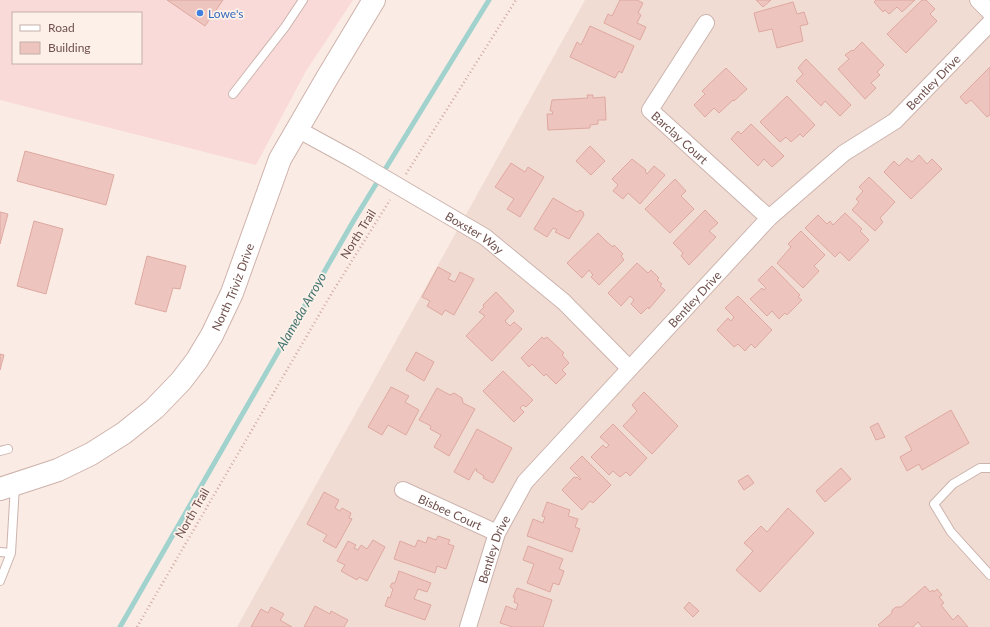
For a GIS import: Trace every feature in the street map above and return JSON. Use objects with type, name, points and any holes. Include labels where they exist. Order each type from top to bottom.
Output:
[{"type":"street","name":"North Triviz Drive","points":[[7,486],[58,470],[91,454],[124,433],[154,409],[181,381],[197,360],[212,335],[232,293],[280,159],[374,0]]},
{"type":"street","points":[[978,0],[990,12]]},
{"type":"street","name":"Barclay Court","points":[[706,22],[650,110],[769,218]]},
{"type":"street","name":"Bentley Drive","points":[[468,627],[497,533],[525,482],[769,218],[844,153],[895,121],[990,23]]},
{"type":"street","name":"Boxster Way","points":[[297,129],[352,159],[485,237],[564,302],[630,368]]},
{"type":"street","name":"Bisbee Court","points":[[402,490],[497,533]]},
{"type":"lane","points":[[233,94],[285,27],[303,0]]},
{"type":"lane","points":[[990,468],[980,468],[953,484],[934,504],[951,532],[990,575]]},
{"type":"lane","points":[[0,581],[11,553],[7,486]]},
{"type":"lane","points":[[0,552],[11,553]]},
{"type":"path","points":[[402,181],[516,0]]},
{"type":"path","name":"North Trail","points":[[137,627],[163,580],[329,298],[394,194]]},
{"type":"shaded area","points":[[0,0],[353,0],[306,71],[256,165],[0,100]]},
{"type":"shaded area","points":[[585,0],[990,0],[990,627],[237,627]]},
{"type":"building","name":"Lowe's","points":[[167,0],[223,0],[205,26]]},
{"type":"building","points":[[620,0],[637,0],[643,3],[638,13],[641,15],[637,23],[646,27],[640,40],[604,23],[608,14],[612,16]]},
{"type":"building","points":[[756,0],[771,0],[763,7]]},
{"type":"building","points":[[876,0],[915,0],[902,12],[897,7],[889,14],[885,10],[883,12],[874,2]]},
{"type":"building","points":[[922,0],[926,0],[935,9],[930,14],[937,21],[906,53],[887,34]]},
{"type":"building","points":[[793,2],[797,14],[804,12],[808,24],[800,26],[803,41],[777,48],[772,29],[759,32],[754,13]]},
{"type":"building","points":[[590,26],[634,46],[622,73],[619,71],[615,78],[570,57],[577,42],[581,45]]},
{"type":"building","points":[[862,42],[884,65],[877,72],[880,75],[871,83],[876,88],[865,99],[838,69],[849,59],[845,55],[852,50],[853,51]]},
{"type":"building","points":[[806,59],[851,105],[840,116],[825,101],[821,106],[796,81],[803,74],[798,68]]},
{"type":"building","points":[[990,67],[990,115],[987,117],[971,100],[966,104],[960,97]]},
{"type":"building","points":[[726,68],[747,89],[719,113],[714,108],[705,117],[694,105],[705,94],[702,91]]},
{"type":"building","points":[[587,95],[593,95],[593,98],[605,97],[606,120],[598,120],[598,124],[590,125],[590,128],[548,130],[547,114],[553,114],[552,111],[550,111],[552,100],[588,98]]},
{"type":"building","points":[[787,96],[815,125],[803,137],[800,134],[791,142],[786,137],[780,142],[760,122]]},
{"type":"building","points":[[751,124],[784,156],[772,167],[764,159],[758,166],[731,139],[738,131],[741,134]]},
{"type":"building","points":[[590,146],[605,161],[591,175],[576,161]]},
{"type":"building","points":[[25,151],[114,175],[106,205],[17,181]]},
{"type":"building","points":[[919,155],[927,164],[932,159],[942,169],[911,199],[884,172],[894,161],[899,166],[907,158],[912,162]]},
{"type":"building","points":[[632,159],[646,170],[645,171],[647,174],[654,166],[665,175],[640,204],[628,193],[623,199],[613,191],[618,185],[612,179]]},
{"type":"building","points":[[511,163],[525,172],[528,167],[544,177],[520,217],[507,209],[514,199],[495,187]]},
{"type":"building","points":[[869,177],[895,202],[880,218],[883,222],[875,231],[852,210],[859,202],[856,199],[863,191],[859,187]]},
{"type":"building","points":[[675,179],[686,191],[681,196],[694,209],[670,233],[645,209]]},
{"type":"building","points":[[553,198],[577,212],[580,210],[583,212],[584,215],[569,239],[555,232],[557,230],[553,228],[547,237],[534,229]]},
{"type":"building","points":[[705,210],[718,223],[709,231],[716,237],[689,265],[681,256],[683,253],[673,243]]},
{"type":"building","points":[[0,212],[8,214],[0,244]]},
{"type":"building","points":[[845,213],[862,229],[860,231],[869,240],[849,261],[840,252],[835,257],[805,228],[818,215],[827,224],[830,221],[833,225]]},
{"type":"building","points":[[34,221],[63,229],[46,294],[17,286]]},
{"type":"building","points":[[801,231],[825,255],[814,266],[819,271],[803,288],[777,263],[791,247],[788,244]]},
{"type":"building","points":[[598,233],[623,254],[621,256],[624,260],[599,285],[591,277],[593,275],[589,270],[582,278],[567,263]]},
{"type":"building","points":[[147,256],[186,266],[180,289],[173,288],[166,312],[135,304]]},
{"type":"building","points":[[637,263],[648,273],[651,270],[659,278],[657,280],[662,284],[660,286],[665,290],[649,309],[648,307],[641,314],[631,304],[634,300],[630,296],[621,306],[608,293]]},
{"type":"building","points":[[772,266],[800,295],[798,297],[802,300],[787,315],[785,313],[779,319],[772,311],[767,316],[750,299],[762,288],[764,290],[766,288],[758,280]]},
{"type":"building","points":[[438,267],[451,274],[448,279],[455,282],[460,272],[474,279],[454,315],[445,310],[442,315],[427,306],[430,301],[422,297]]},
{"type":"building","points":[[496,292],[514,311],[505,321],[510,326],[514,322],[522,329],[492,361],[466,336],[485,316],[479,312],[484,307],[483,305]]},
{"type":"building","points":[[738,296],[772,330],[755,348],[751,344],[745,351],[738,344],[734,347],[717,330],[728,318],[731,321],[734,317],[725,308]]},
{"type":"building","points":[[542,337],[544,339],[547,337],[564,353],[562,355],[569,363],[562,370],[566,374],[556,384],[546,374],[544,376],[532,364],[529,367],[521,358]]},
{"type":"building","points":[[416,352],[434,362],[424,381],[406,370]]},
{"type":"building","points":[[0,354],[4,355],[0,370]]},
{"type":"building","points":[[503,371],[533,400],[526,407],[523,405],[520,408],[524,412],[514,422],[483,391]]},
{"type":"building","points":[[391,387],[409,396],[405,402],[419,410],[406,435],[388,425],[382,435],[368,427]]},
{"type":"building","points":[[437,388],[450,395],[454,393],[462,398],[463,403],[475,409],[449,456],[434,447],[441,435],[430,429],[431,426],[419,420]]},
{"type":"building","points":[[644,392],[678,426],[652,454],[623,426],[637,411],[632,405]]},
{"type":"building","points":[[951,410],[969,443],[922,470],[919,464],[907,471],[900,457],[912,450],[905,437]]},
{"type":"building","points":[[878,423],[885,437],[876,440],[870,427]]},
{"type":"building","points":[[613,424],[647,458],[630,476],[626,472],[620,477],[613,471],[609,475],[591,457],[603,445],[606,448],[609,445],[600,437]]},
{"type":"building","points":[[477,429],[512,448],[493,483],[483,478],[484,476],[476,471],[477,469],[475,469],[469,480],[454,472]]},
{"type":"building","points":[[582,456],[611,485],[593,503],[590,501],[582,510],[562,490],[574,477],[577,477],[580,480],[581,479],[570,468]]},
{"type":"building","points":[[841,468],[851,479],[825,502],[816,491]]},
{"type":"building","points":[[748,475],[754,483],[744,490],[738,481]]},
{"type":"building","points":[[324,492],[339,500],[335,508],[340,511],[342,508],[351,513],[349,518],[352,519],[336,548],[323,541],[327,535],[307,524]]},
{"type":"building","points":[[547,502],[570,510],[568,516],[578,519],[575,527],[580,529],[572,552],[527,536],[533,519],[543,523],[545,517],[542,516]]},
{"type":"building","points":[[788,508],[814,533],[760,592],[736,570],[753,551],[744,543],[761,526],[767,532]]},
{"type":"building","points":[[438,536],[450,540],[448,544],[454,546],[446,569],[437,566],[435,573],[394,559],[400,541],[415,547],[418,540],[426,543],[428,537],[436,540]]},
{"type":"building","points":[[373,540],[385,547],[367,581],[359,577],[357,580],[341,571],[345,565],[337,561],[348,541],[356,545],[354,548],[358,550],[361,545],[367,549]]},
{"type":"building","points":[[528,546],[563,559],[559,569],[564,571],[559,585],[553,583],[550,592],[527,583],[534,564],[523,560]]},
{"type":"building","points":[[399,571],[431,583],[427,592],[418,589],[414,599],[431,605],[425,620],[385,606],[393,589],[390,587],[392,583],[395,583]]},
{"type":"building","points":[[925,586],[930,592],[933,590],[934,592],[937,589],[942,595],[939,597],[944,603],[941,605],[953,620],[958,615],[968,627],[922,627],[918,622],[913,627],[880,627],[878,625],[892,613],[892,610],[896,607],[901,607]]},
{"type":"building","points":[[517,588],[552,600],[543,627],[513,627],[500,623],[506,606],[516,610],[518,604],[514,602],[515,598],[513,597]]},
{"type":"building","points":[[689,602],[699,611],[693,617],[684,608]]},
{"type":"building","points":[[315,606],[330,614],[331,611],[348,620],[344,627],[304,627]]},
{"type":"building","points":[[271,607],[284,614],[280,620],[292,627],[251,627],[261,609],[268,613]]},
{"type":"waterway","name":"Alameda Arroyo","points":[[120,627],[354,220],[489,0]]},
{"type":"place","name":"Lowe's","points":[[200,13]]}]
